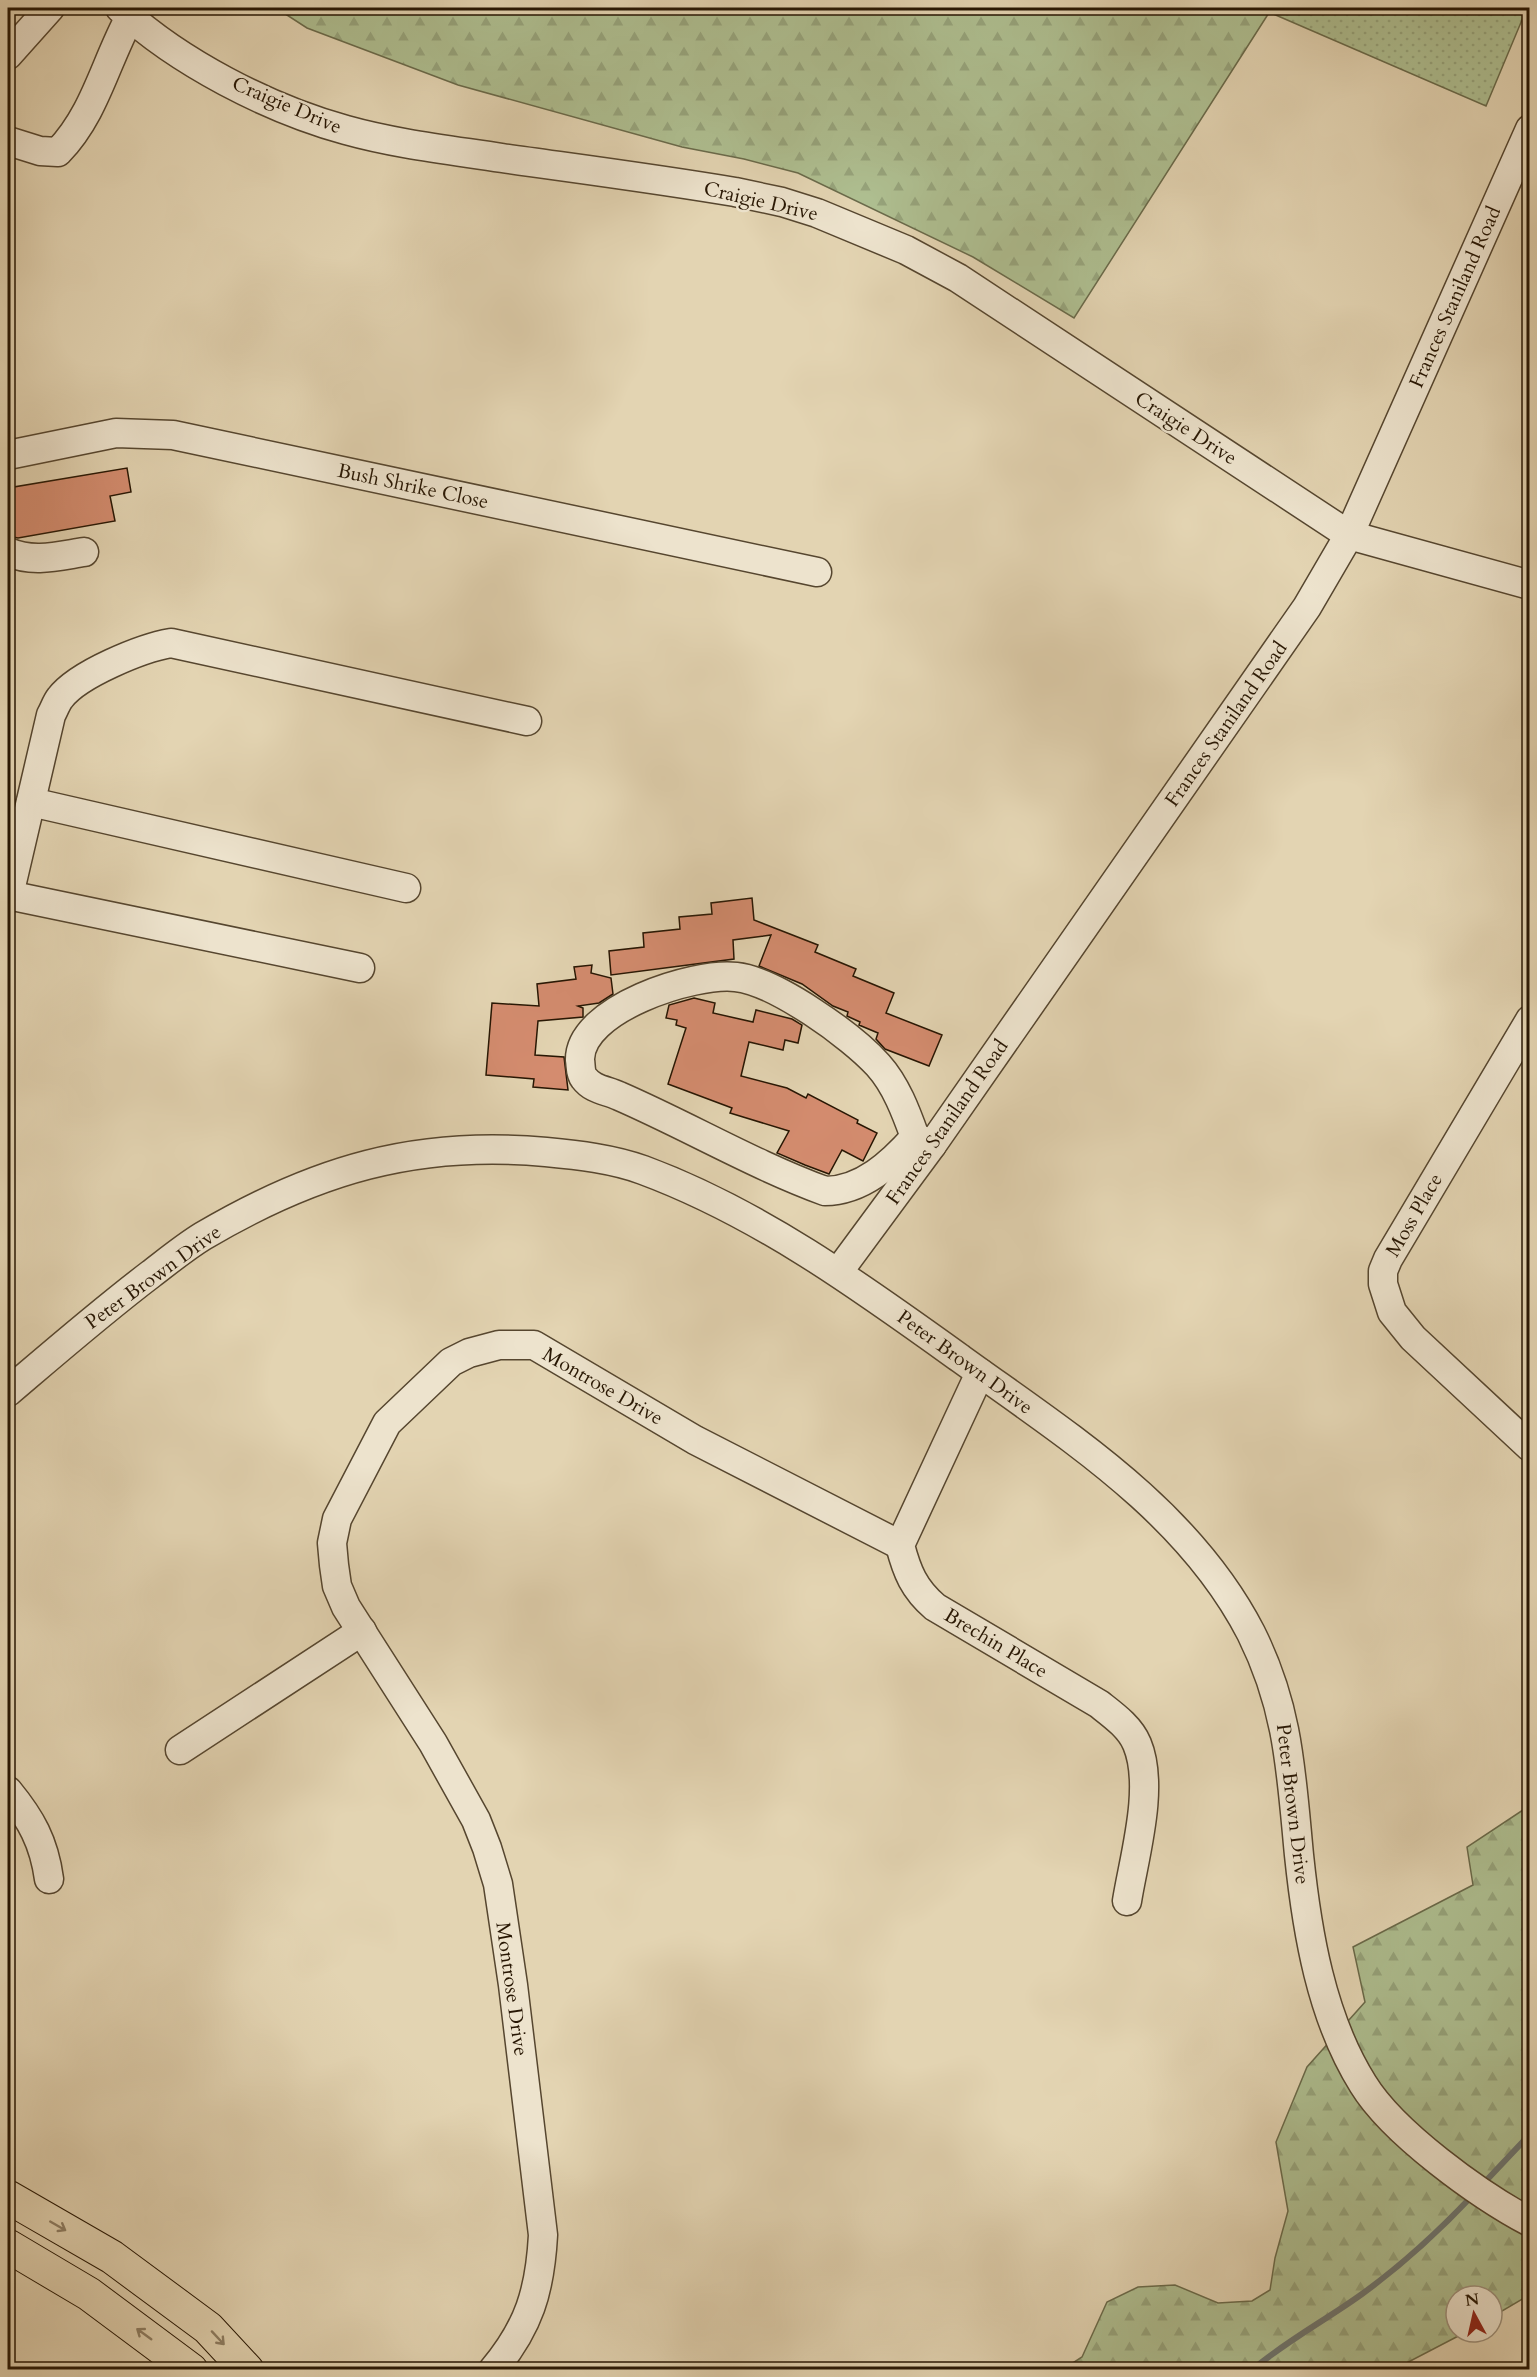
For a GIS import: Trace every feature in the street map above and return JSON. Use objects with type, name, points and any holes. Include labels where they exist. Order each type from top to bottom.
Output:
[{"type":"highway","points":[[8,2197],[112,2257],[208,2328],[247,2370]]},
{"type":"highway","points":[[8,2246],[89,2294],[191,2370]]},
{"type":"street","points":[[8,55],[50,8]]},
{"type":"street","points":[[8,141],[40,151],[57,153],[86,116],[99,89],[125,12]]},
{"type":"street","name":"Craigie Drive","points":[[125,12],[210,72],[302,116],[346,130],[444,149],[747,195],[790,204],[861,230],[958,278],[1349,535],[1530,585]]},
{"type":"street","name":"Frances Staniland Road","points":[[839,1271],[923,1141],[1307,607],[1349,535],[1530,129]]},
{"type":"street","name":"Bush Shrike Close","points":[[8,455],[116,433],[173,435],[817,572]]},
{"type":"street","points":[[8,552],[22,557],[48,558],[84,552]]},
{"type":"street","points":[[360,968],[8,895],[51,715],[60,698],[88,676],[154,646],[171,644],[526,721]]},
{"type":"street","points":[[31,802],[406,888]]},
{"type":"street","points":[[736,977],[757,982],[780,993],[845,1035],[879,1066],[923,1141],[869,1177],[840,1191],[825,1191],[680,1126],[618,1095],[592,1087],[582,1075],[580,1054],[583,1041],[596,1027],[645,996],[699,980],[736,977]]},
{"type":"street","name":"Moss Place","points":[[1530,1020],[1458,1138],[1383,1271],[1386,1297],[1392,1312],[1413,1338],[1530,1447]]},
{"type":"street","name":"Peter Brown Drive","points":[[8,1392],[112,1304],[198,1238],[280,1194],[388,1157],[454,1150],[507,1149],[572,1154],[637,1168],[700,1194],[839,1271],[1107,1465],[1178,1528],[1225,1586],[1276,1687],[1290,1752],[1300,1862],[1315,1960],[1341,2045],[1366,2090],[1402,2128],[1460,2178],[1491,2201],[1530,2222]]},
{"type":"street","name":"Montrose Drive","points":[[493,2370],[511,2348],[532,2307],[541,2273],[543,2235],[498,1884],[476,1821],[433,1743],[346,1607],[337,1586],[332,1543],[337,1519],[387,1423],[451,1362],[469,1353],[499,1345],[534,1346],[695,1440],[900,1545]]},
{"type":"street","points":[[900,1545],[980,1373]]},
{"type":"street","name":"Brechin Place","points":[[900,1545],[909,1579],[919,1593],[935,1607],[1099,1704],[1122,1723],[1137,1743],[1142,1763],[1143,1805],[1127,1901]]},
{"type":"street","points":[[180,1750],[362,1631]]},
{"type":"street","points":[[8,1791],[33,1824],[45,1852],[49,1879]]},
{"type":"green space","points":[[276,8],[1272,8],[1074,318],[973,257],[798,173],[744,159],[682,147],[458,85],[307,28]]},
{"type":"green space","points":[[1272,8],[1527,8],[1486,106],[1271,13]]},
{"type":"green space","points":[[1529,1806],[1529,2295],[1504,2310],[1504,2284],[1444,2284],[1444,2343],[1395,2369],[1062,2370],[1082,2357],[1107,2302],[1138,2287],[1175,2285],[1218,2303],[1252,2301],[1270,2290],[1275,2258],[1288,2211],[1276,2142],[1307,2067],[1365,2002],[1353,1947],[1473,1885],[1467,1847]]},
{"type":"building","points":[[127,468],[131,492],[110,496],[115,521],[18,538],[8,536],[8,488]]},
{"type":"building","points":[[752,898],[754,920],[818,945],[815,952],[856,969],[853,976],[894,993],[886,1013],[942,1035],[929,1066],[885,1049],[876,1039],[878,1033],[859,1025],[860,1022],[847,1016],[848,1012],[833,1006],[802,984],[759,966],[771,935],[733,940],[734,959],[611,975],[609,951],[644,947],[643,933],[680,929],[679,917],[712,914],[711,903]]},
{"type":"building","points":[[592,965],[591,973],[611,978],[613,994],[599,1003],[578,1006],[583,1008],[583,1017],[538,1021],[535,1055],[564,1057],[568,1090],[533,1087],[534,1079],[486,1075],[492,1003],[539,1006],[537,984],[576,979],[574,967]]},
{"type":"building","points":[[694,998],[715,1003],[713,1013],[753,1022],[756,1010],[792,1019],[802,1025],[798,1043],[785,1040],[783,1050],[749,1042],[741,1076],[787,1088],[806,1098],[808,1094],[858,1120],[857,1123],[877,1133],[863,1161],[842,1150],[829,1174],[805,1165],[777,1153],[789,1131],[730,1113],[732,1108],[668,1084],[686,1028],[676,1025],[677,1020],[666,1018],[669,1005]]},
{"type":"waterway","points":[[1483,2184],[1530,2134]]},
{"type":"waterway","points":[[1252,2370],[1391,2272],[1472,2196]]}]
